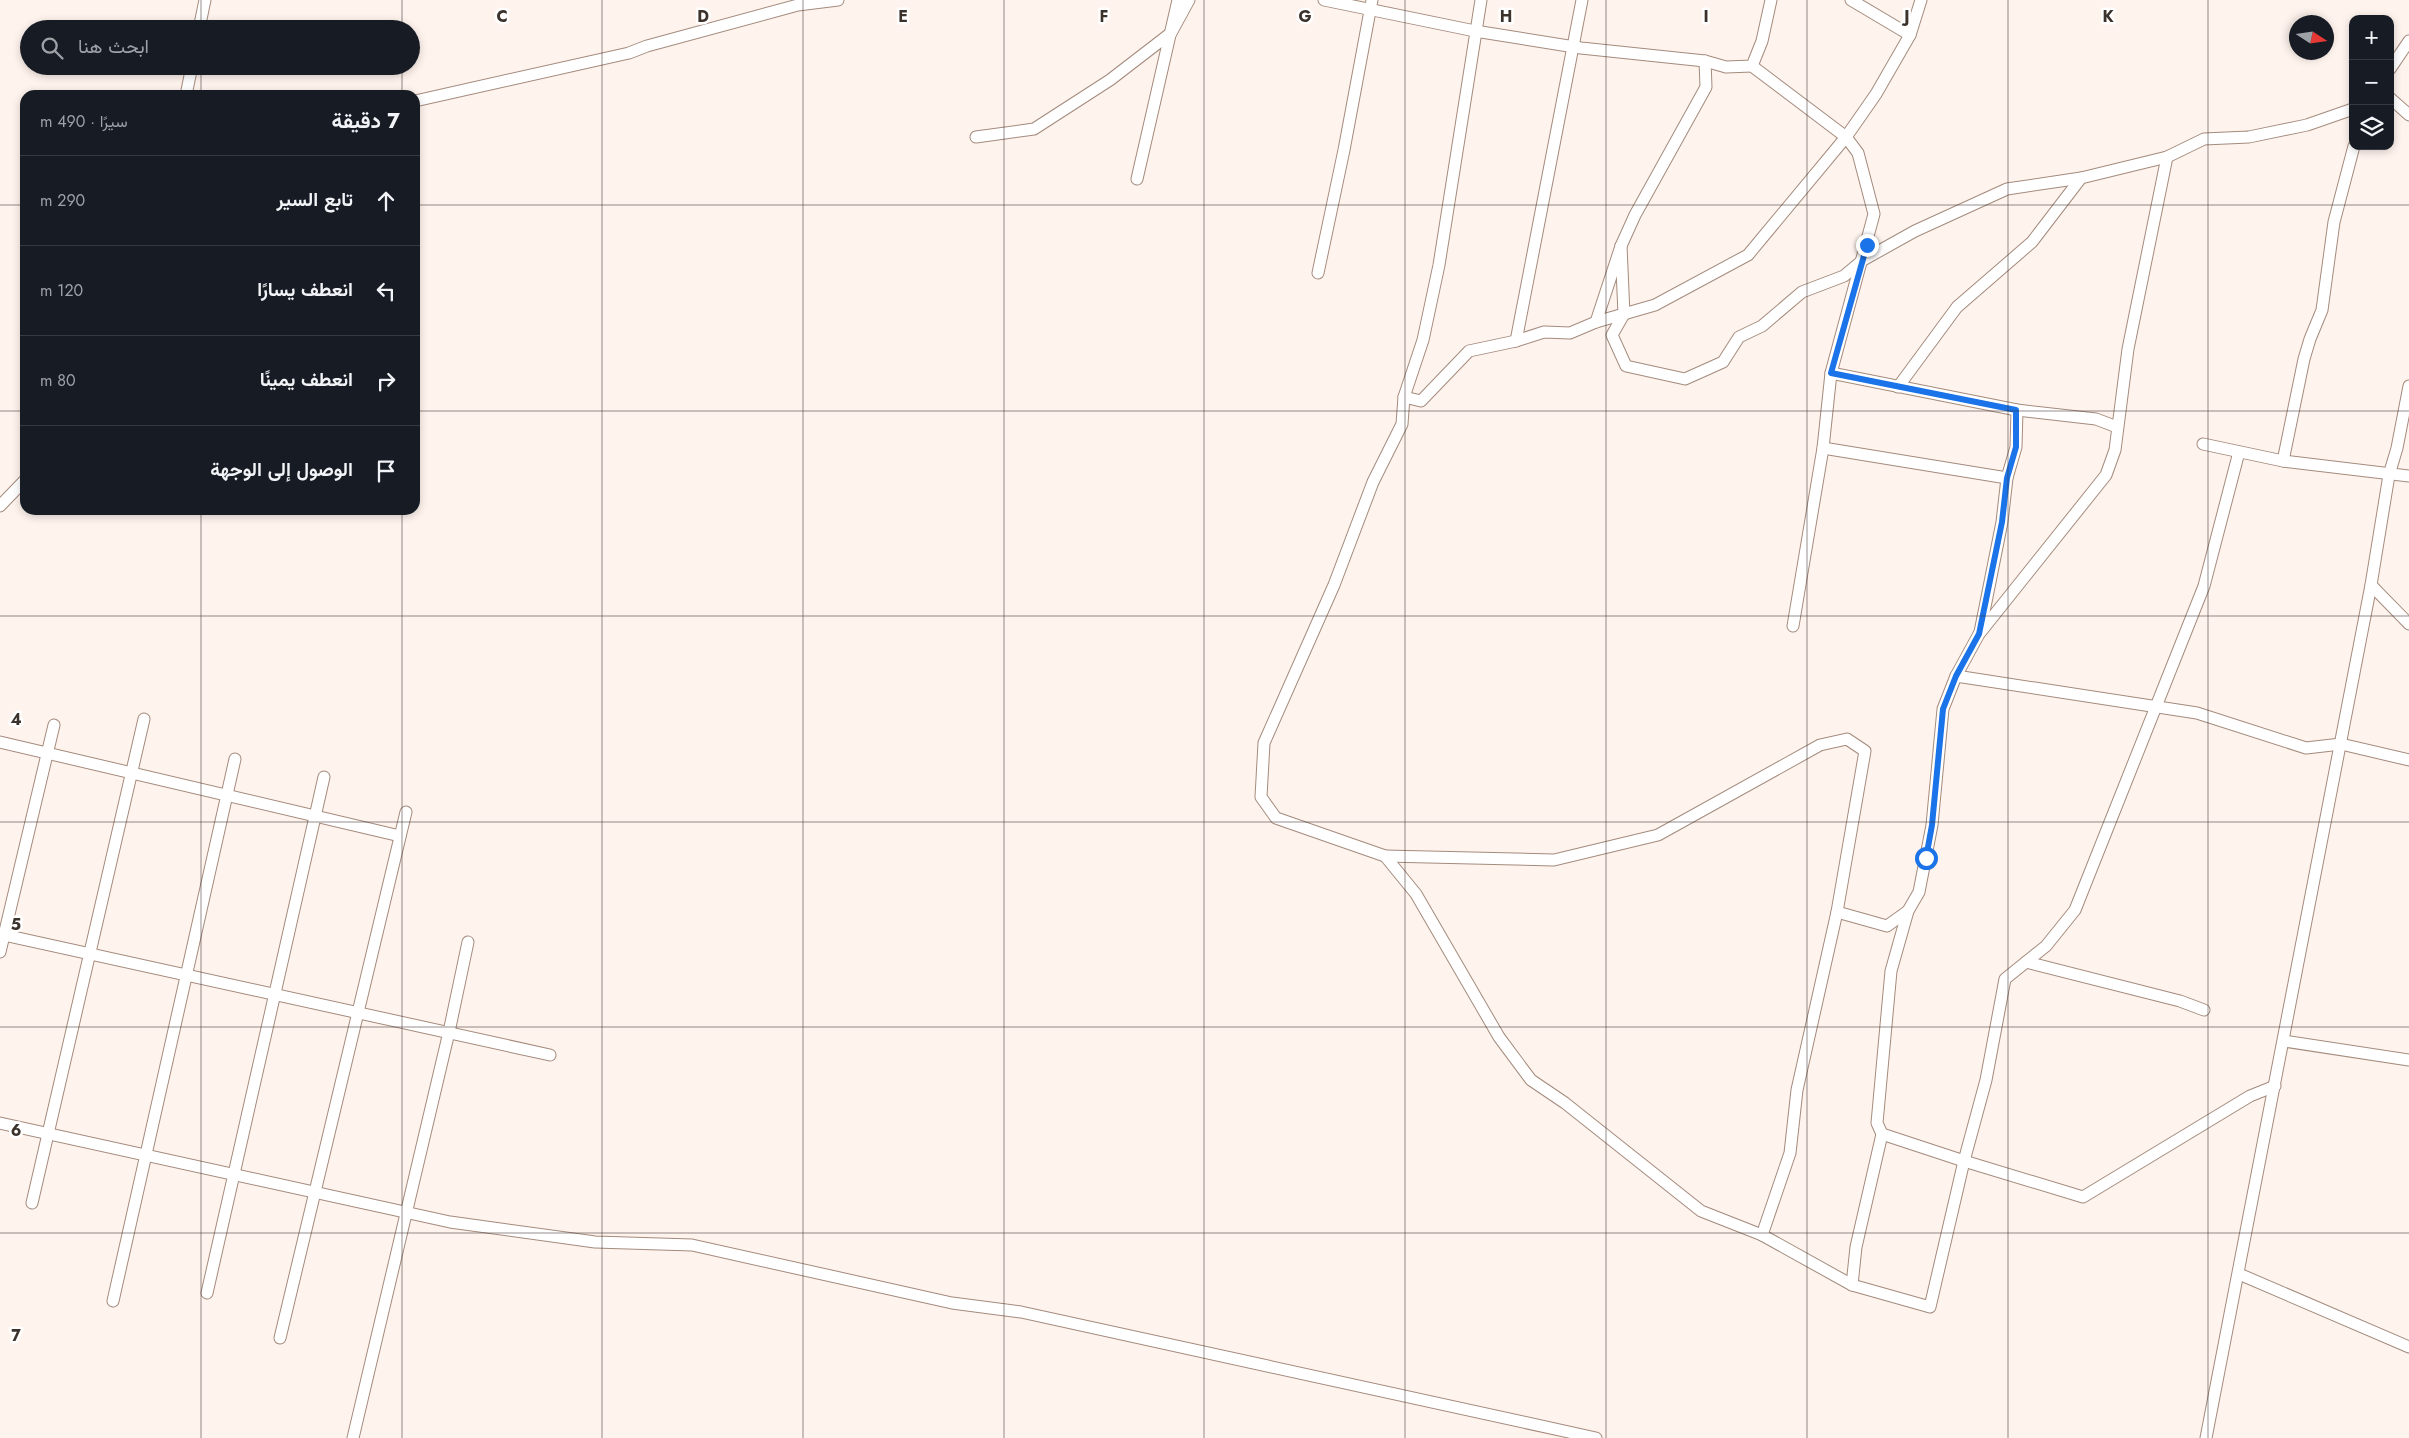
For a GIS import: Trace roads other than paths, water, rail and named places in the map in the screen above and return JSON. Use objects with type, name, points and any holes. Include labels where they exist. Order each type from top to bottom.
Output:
[{"type":"street","points":[[201,20],[205,0]]},
{"type":"street","points":[[420,100],[629,54],[647,46],[783,5],[838,0]]},
{"type":"street","points":[[1137,179],[1178,0]]},
{"type":"street","points":[[976,137],[1034,129],[1110,80],[1171,33],[1189,0]]},
{"type":"street","points":[[1324,0],[1371,5],[1475,31],[1573,47],[1705,61],[1726,67],[1752,66],[1846,137],[1858,153],[1874,214],[1831,373],[1823,448],[1793,626]]},
{"type":"street","points":[[1481,0],[1439,265],[1423,340],[1404,398],[1402,424],[1372,482],[1334,585],[1264,743],[1261,797],[1276,818],[1386,856],[1554,860],[1658,834],[1820,745],[1847,739],[1865,751],[1837,912],[1797,1090],[1790,1153],[1762,1235]]},
{"type":"street","points":[[1516,342],[1582,0]]},
{"type":"street","points":[[1752,66],[1762,41],[1771,0]]},
{"type":"street","points":[[1851,0],[1910,35]]},
{"type":"street","points":[[1404,398],[1422,401],[1469,351],[1516,342],[1544,332],[1570,333],[1596,322],[1654,305],[1748,255],[1846,137],[1876,94],[1910,35],[1921,0]]},
{"type":"street","points":[[1318,273],[1344,150],[1371,5]]},
{"type":"street","points":[[2394,63],[2409,41]]},
{"type":"street","points":[[1596,322],[1621,246],[1634,215],[1706,87],[1705,61]]},
{"type":"street","points":[[187,90],[190,75]]},
{"type":"street","points":[[2394,102],[2409,115]]},
{"type":"street","points":[[1621,246],[1624,314],[1612,334],[1626,366],[1686,379],[1723,362],[1739,337],[1762,326],[1802,292],[1844,276],[1863,260],[1915,231],[2007,189],[2081,178],[2167,157],[2204,140],[2249,137],[2307,125],[2349,110]]},
{"type":"street","points":[[2283,461],[2304,359],[2322,310],[2334,222],[2353,150]]},
{"type":"street","points":[[1852,1285],[1856,1247],[1882,1134],[1877,1123],[1891,971],[1908,911],[1919,892],[1932,825],[1943,709],[1956,676],[1979,634],[2106,475],[2115,450],[2128,349],[2167,157]]},
{"type":"street","points":[[1898,387],[1957,306],[2032,242],[2081,178]]},
{"type":"street","points":[[1831,373],[2016,410],[2096,419],[2117,427]]},
{"type":"street","points":[[2206,1438],[2341,744],[2371,585],[2388,475],[2397,448],[2409,386]]},
{"type":"street","points":[[1979,634],[2002,522],[2007,478],[2016,447],[2016,410]]},
{"type":"street","points":[[2203,444],[2283,461],[2409,476]]},
{"type":"street","points":[[1823,448],[2007,478]]},
{"type":"street","points":[[1386,856],[1416,894],[1499,1036],[1532,1080],[1565,1103],[1701,1211],[1762,1235],[1852,1285],[1930,1307],[1964,1161],[1986,1080],[2005,979],[2046,946],[2075,910],[2204,586],[2239,452]]},
{"type":"street","points":[[0,506],[20,485]]},
{"type":"street","points":[[2371,585],[2409,624]]},
{"type":"street","points":[[1956,676],[2196,713],[2306,748],[2341,744],[2409,760]]},
{"type":"street","points":[[32,1202],[144,719]]},
{"type":"street","points":[[0,952],[2,934],[54,725]]},
{"type":"street","points":[[0,742],[400,836]]},
{"type":"street","points":[[113,1301],[235,759]]},
{"type":"street","points":[[208,1293],[324,777]]},
{"type":"street","points":[[280,1338],[406,812]]},
{"type":"street","points":[[1837,912],[1887,926],[1908,911]]},
{"type":"street","points":[[2,934],[550,1055]]},
{"type":"street","points":[[352,1438],[407,1212],[468,942]]},
{"type":"street","points":[[2026,962],[2180,1001],[2204,1010]]},
{"type":"street","points":[[2284,1041],[2409,1060]]},
{"type":"street","points":[[1882,1134],[2084,1197],[2250,1096],[2275,1086]]},
{"type":"street","points":[[0,1123],[450,1222],[595,1242],[692,1245],[952,1303],[1020,1312],[1596,1438]]},
{"type":"street","points":[[2239,1274],[2409,1347]]}]
